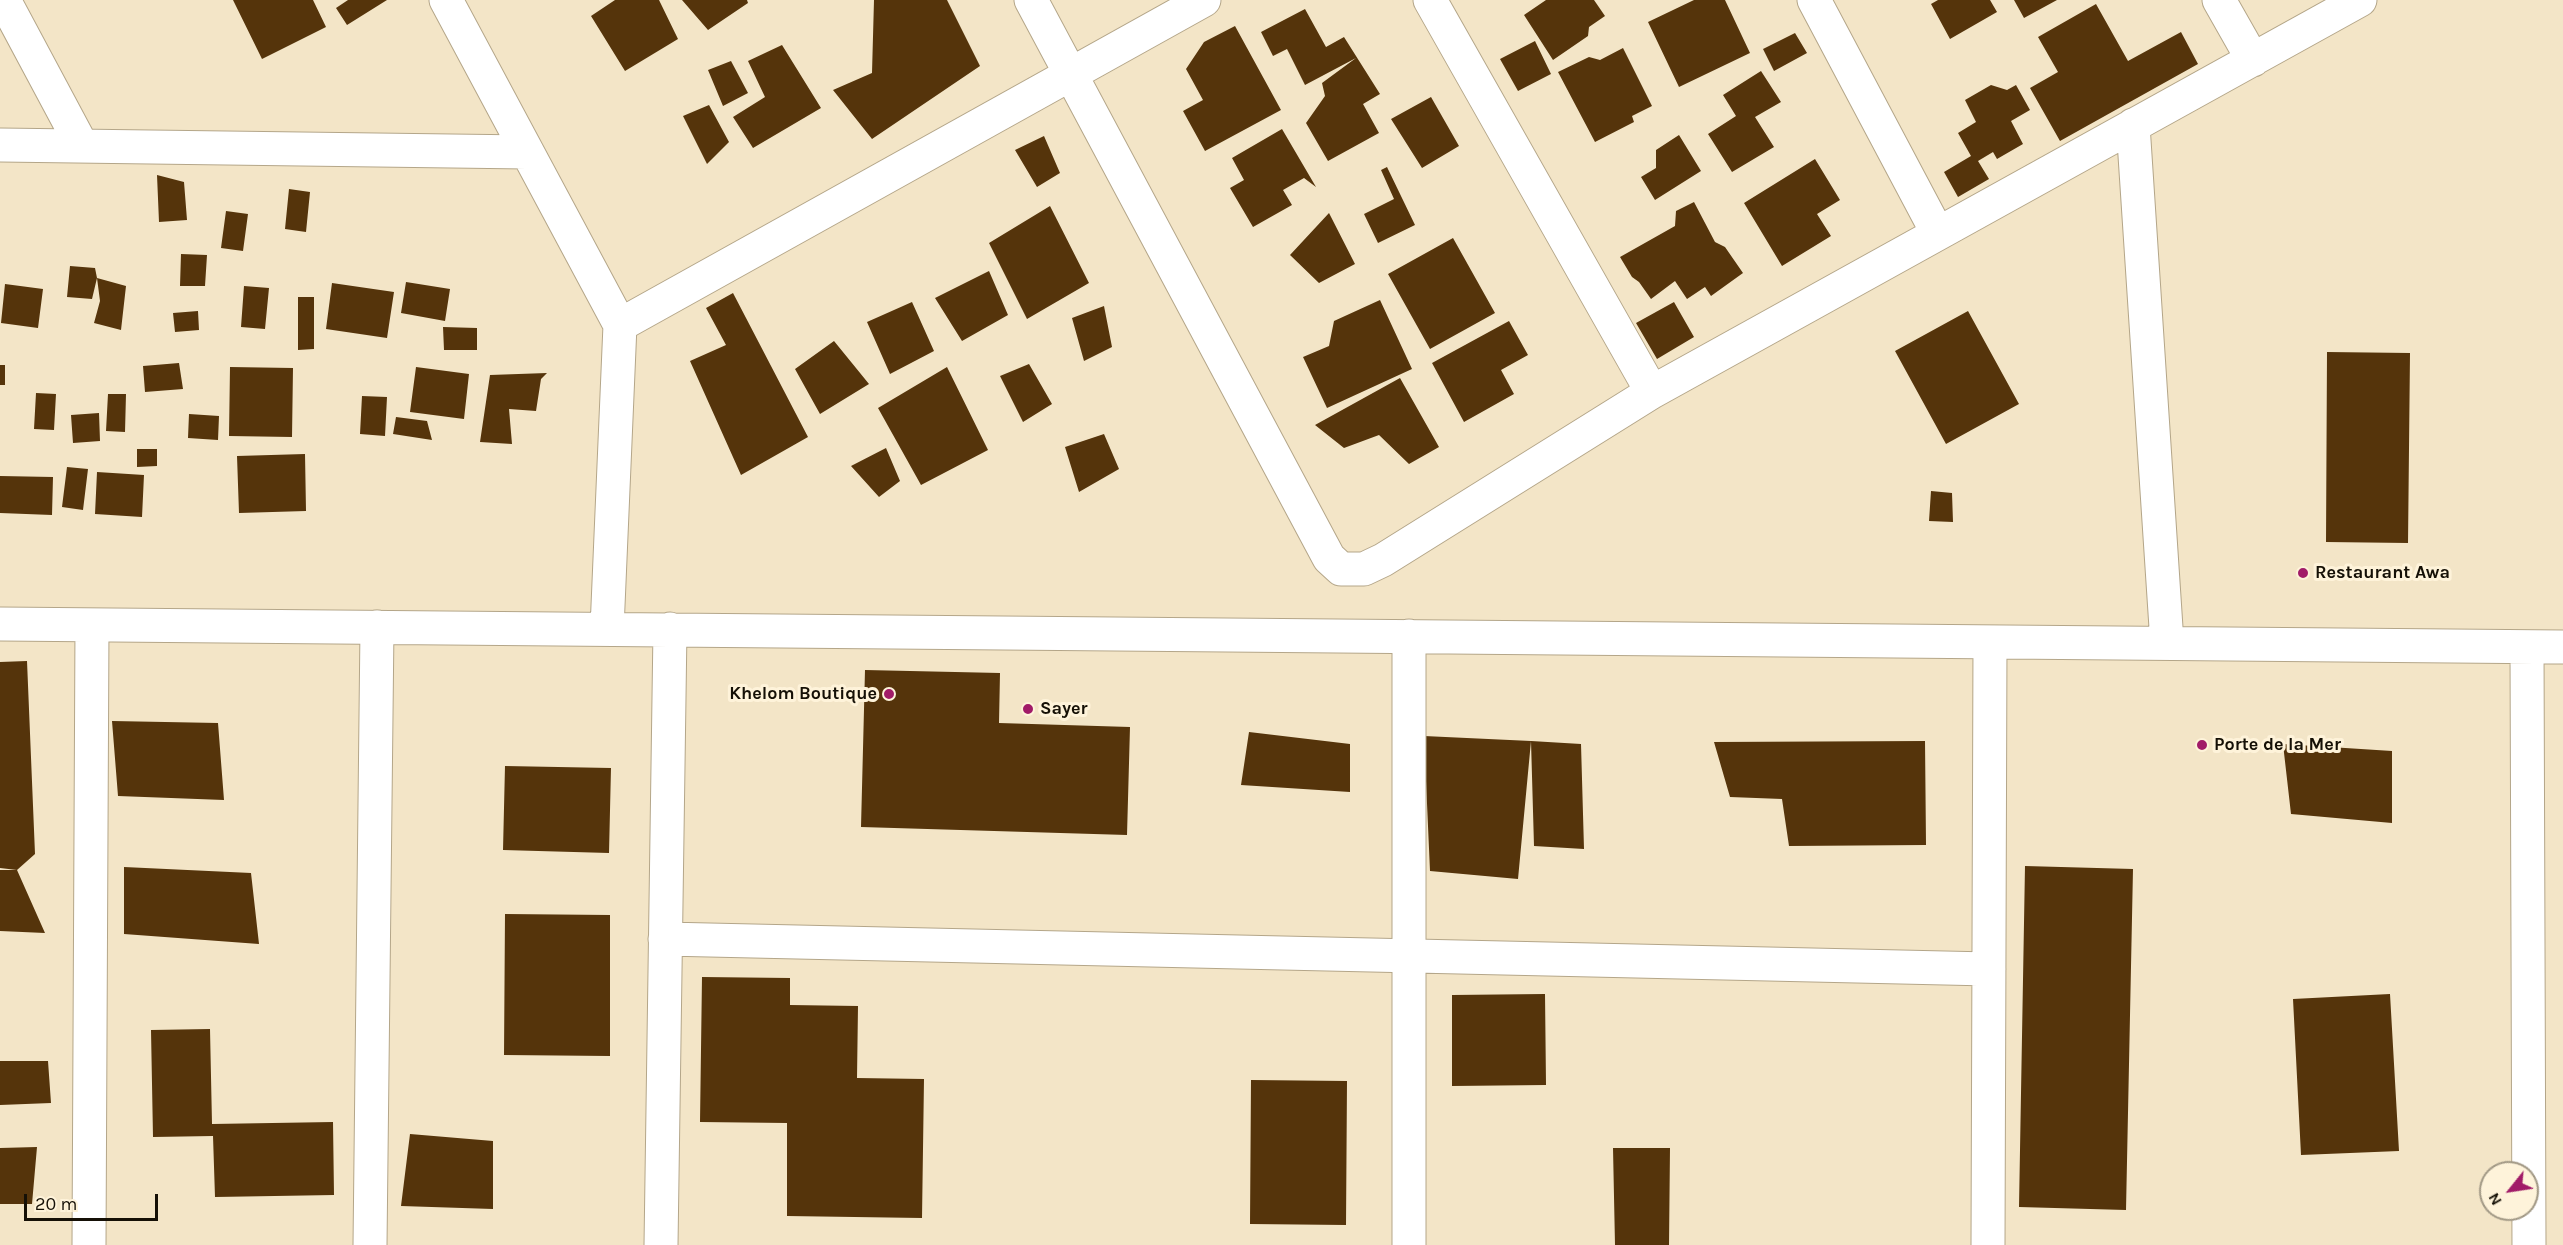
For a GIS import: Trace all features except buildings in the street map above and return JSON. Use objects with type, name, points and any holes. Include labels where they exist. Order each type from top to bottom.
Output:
[{"type":"street","points":[[3,0],[82,146]]},
{"type":"street","points":[[446,0],[620,325],[607,628]]},
{"type":"street","points":[[1031,0],[1329,558],[1341,568],[1364,569],[1383,560],[1652,392],[1937,232],[2360,0]]},
{"type":"street","points":[[620,325],[1204,0]]},
{"type":"street","points":[[1430,0],[1652,392]]},
{"type":"street","points":[[1815,0],[1937,232]]},
{"type":"street","points":[[2219,0],[2253,60]]},
{"type":"street","points":[[2133,125],[2168,644]]},
{"type":"street","points":[[0,146],[527,152]]},
{"type":"street","points":[[0,624],[2563,647]]},
{"type":"street","points":[[89,1245],[92,625]]},
{"type":"street","points":[[370,1245],[377,627]]},
{"type":"street","points":[[661,1245],[670,629]]},
{"type":"street","points":[[1408,636],[1409,1245]]},
{"type":"street","points":[[1988,1245],[1990,642]]},
{"type":"street","points":[[2527,647],[2529,1245]]},
{"type":"street","points":[[665,939],[1989,969]]},
{"type":"place","name":"Restaurant Awa","points":[[2303,573]]},
{"type":"place","name":"Khelom Boutique","points":[[889,694]]},
{"type":"place","name":"Sayer","points":[[1028,709]]},
{"type":"place","name":"Porte de la Mer","points":[[2202,745]]}]
